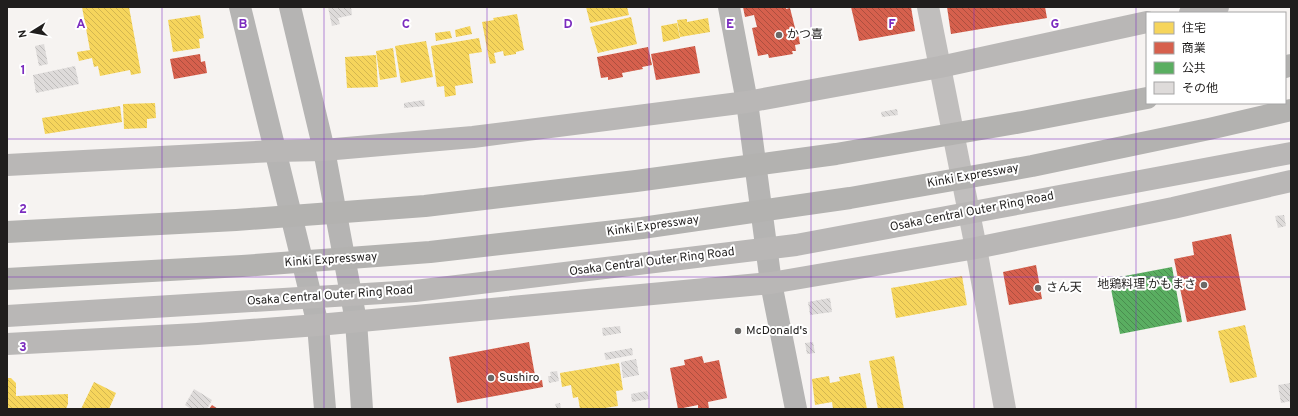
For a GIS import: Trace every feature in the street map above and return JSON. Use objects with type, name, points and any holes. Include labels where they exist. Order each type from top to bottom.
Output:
[{"type":"highway","points":[[7,232],[236,220],[425,206],[628,182],[836,154],[1022,122],[1146,98]]},
{"type":"highway","name":"Kinki Expressway","points":[[7,279],[242,266],[430,252],[642,228],[850,198],[1032,166],[1209,129],[1291,110]]},
{"type":"main road","points":[[1195,12],[1218,7]]},
{"type":"main road","points":[[7,165],[324,150],[473,138],[747,102],[940,67],[1146,22]]},
{"type":"main road","name":"Osaka Central Outer Ring Road","points":[[7,316],[415,290],[788,246],[1291,153]]},
{"type":"main road","points":[[7,344],[197,334],[318,325],[771,282],[976,248],[1166,209],[1291,181]]},
{"type":"street","points":[[240,7],[318,325],[325,409]]},
{"type":"street","points":[[290,7],[324,150],[356,321],[362,409]]},
{"type":"street","points":[[729,7],[747,102],[771,282],[796,409]]},
{"type":"street","points":[[928,7],[976,248],[1005,409]]},
{"type":"building: 住宅","points":[[82,7],[129,7],[141,73],[131,75],[130,70],[100,76],[98,66],[94,67],[92,58],[79,61],[77,52],[90,50]]},
{"type":"building: 住宅","points":[[586,7],[627,7],[629,15],[590,23]]},
{"type":"building: 住宅","points":[[517,14],[524,50],[516,52],[516,54],[504,56],[503,51],[494,53],[496,63],[490,64],[482,22],[494,20],[493,18]]},
{"type":"building: 住宅","points":[[200,15],[204,38],[199,39],[200,48],[173,52],[168,20]]},
{"type":"building: 住宅","points":[[631,17],[637,44],[598,53],[590,27]]},
{"type":"building: 住宅","points":[[708,18],[710,32],[680,37],[677,20],[687,19],[687,22]]},
{"type":"building: 住宅","points":[[677,23],[680,38],[663,42],[661,26]]},
{"type":"building: 住宅","points":[[470,26],[472,34],[456,37],[455,30]]},
{"type":"building: 住宅","points":[[450,31],[452,38],[436,41],[435,33]]},
{"type":"building: 住宅","points":[[479,38],[482,52],[469,54],[473,83],[455,86],[456,95],[445,97],[444,86],[437,87],[431,46]]},
{"type":"building: 住宅","points":[[426,41],[433,77],[401,83],[395,46]]},
{"type":"building: 住宅","points":[[393,48],[397,77],[380,80],[376,51]]},
{"type":"building: 住宅","points":[[376,55],[378,87],[347,88],[345,57]]},
{"type":"building: 住宅","points":[[155,103],[156,118],[147,119],[147,128],[124,129],[123,104]]},
{"type":"building: 住宅","points":[[120,106],[122,122],[45,134],[42,118]]},
{"type":"building: 住宅","points":[[962,276],[967,305],[896,318],[891,288]]},
{"type":"building: 住宅","points":[[1245,325],[1257,377],[1230,383],[1218,331]]},
{"type":"building: 住宅","points":[[894,356],[904,409],[878,409],[869,361]]},
{"type":"building: 住宅","points":[[619,363],[623,390],[616,391],[618,406],[599,409],[580,409],[578,397],[573,398],[571,385],[562,387],[560,373]]},
{"type":"building: 住宅","points":[[860,373],[867,409],[833,409],[832,402],[815,405],[812,379],[829,376],[830,383],[840,381],[839,377]]},
{"type":"building: 住宅","points":[[7,378],[11,378],[16,383],[16,396],[68,394],[68,404],[66,409],[7,409]]},
{"type":"building: 住宅","points":[[94,382],[116,393],[109,409],[81,409]]},
{"type":"building: 商業","points":[[743,7],[790,8],[795,28],[797,28],[800,44],[795,45],[796,51],[792,51],[793,54],[769,58],[768,54],[758,56],[752,28],[757,27],[754,15],[745,17]]},
{"type":"building: 商業","points":[[851,7],[911,7],[915,31],[859,41]]},
{"type":"building: 商業","points":[[947,7],[1045,7],[1047,18],[951,34]]},
{"type":"building: 商業","points":[[695,46],[700,73],[656,80],[651,54]]},
{"type":"building: 商業","points":[[648,47],[652,65],[642,67],[643,69],[622,73],[623,77],[608,80],[608,77],[601,78],[597,57]]},
{"type":"building: 商業","points":[[200,54],[201,62],[205,61],[207,73],[174,79],[170,59]]},
{"type":"building: 商業","points":[[1231,234],[1246,310],[1187,322],[1174,259],[1194,255],[1192,242]]},
{"type":"building: 商業","points":[[1036,265],[1042,299],[1009,305],[1003,272]]},
{"type":"building: 商業","points":[[529,342],[536,381],[542,380],[543,387],[457,403],[449,357]]},
{"type":"building: 商業","points":[[702,356],[704,363],[719,360],[727,398],[708,402],[709,409],[698,409],[698,405],[678,409],[670,368],[685,365],[684,360]]},
{"type":"building: 商業","points":[[212,405],[218,409],[209,409]]},
{"type":"building: 公共","points":[[1172,267],[1182,322],[1120,334],[1109,279]]},
{"type":"building: その他","points":[[328,7],[351,7],[352,15],[338,18],[340,24],[332,26]]},
{"type":"building: その他","points":[[44,44],[48,64],[39,66],[35,46]]},
{"type":"building: その他","points":[[75,66],[79,84],[36,93],[33,75]]},
{"type":"building: その他","points":[[424,100],[425,106],[404,108],[404,103]]},
{"type":"building: その他","points":[[897,109],[898,115],[882,117],[881,112]]},
{"type":"building: その他","points":[[1284,215],[1286,226],[1278,228],[1275,216]]},
{"type":"building: その他","points":[[830,298],[832,312],[810,315],[808,302]]},
{"type":"building: その他","points":[[620,326],[621,333],[603,336],[602,328]]},
{"type":"building: その他","points":[[813,342],[815,353],[807,354],[805,343]]},
{"type":"building: その他","points":[[632,348],[633,355],[606,360],[604,353]]},
{"type":"building: その他","points":[[636,359],[639,375],[623,378],[621,362]]},
{"type":"building: その他","points":[[557,371],[559,381],[549,383],[548,376],[551,376],[550,372]]},
{"type":"building: その他","points":[[1291,383],[1291,401],[1281,403],[1278,385]]},
{"type":"building: その他","points":[[194,389],[212,400],[207,409],[191,409],[185,405]]},
{"type":"building: その他","points":[[647,391],[649,399],[632,402],[631,394]]},
{"type":"building: その他","points":[[560,403],[561,409],[557,409],[555,404]]},
{"type":"place","name":"かつ喜","points":[[779,35]]},
{"type":"place","name":"地鶏料理 かもまさ","points":[[1204,285]]},
{"type":"place","name":"さん天","points":[[1038,288]]},
{"type":"place","name":"McDonald's","points":[[738,331]]},
{"type":"place","name":"Sushiro","points":[[491,378]]}]
